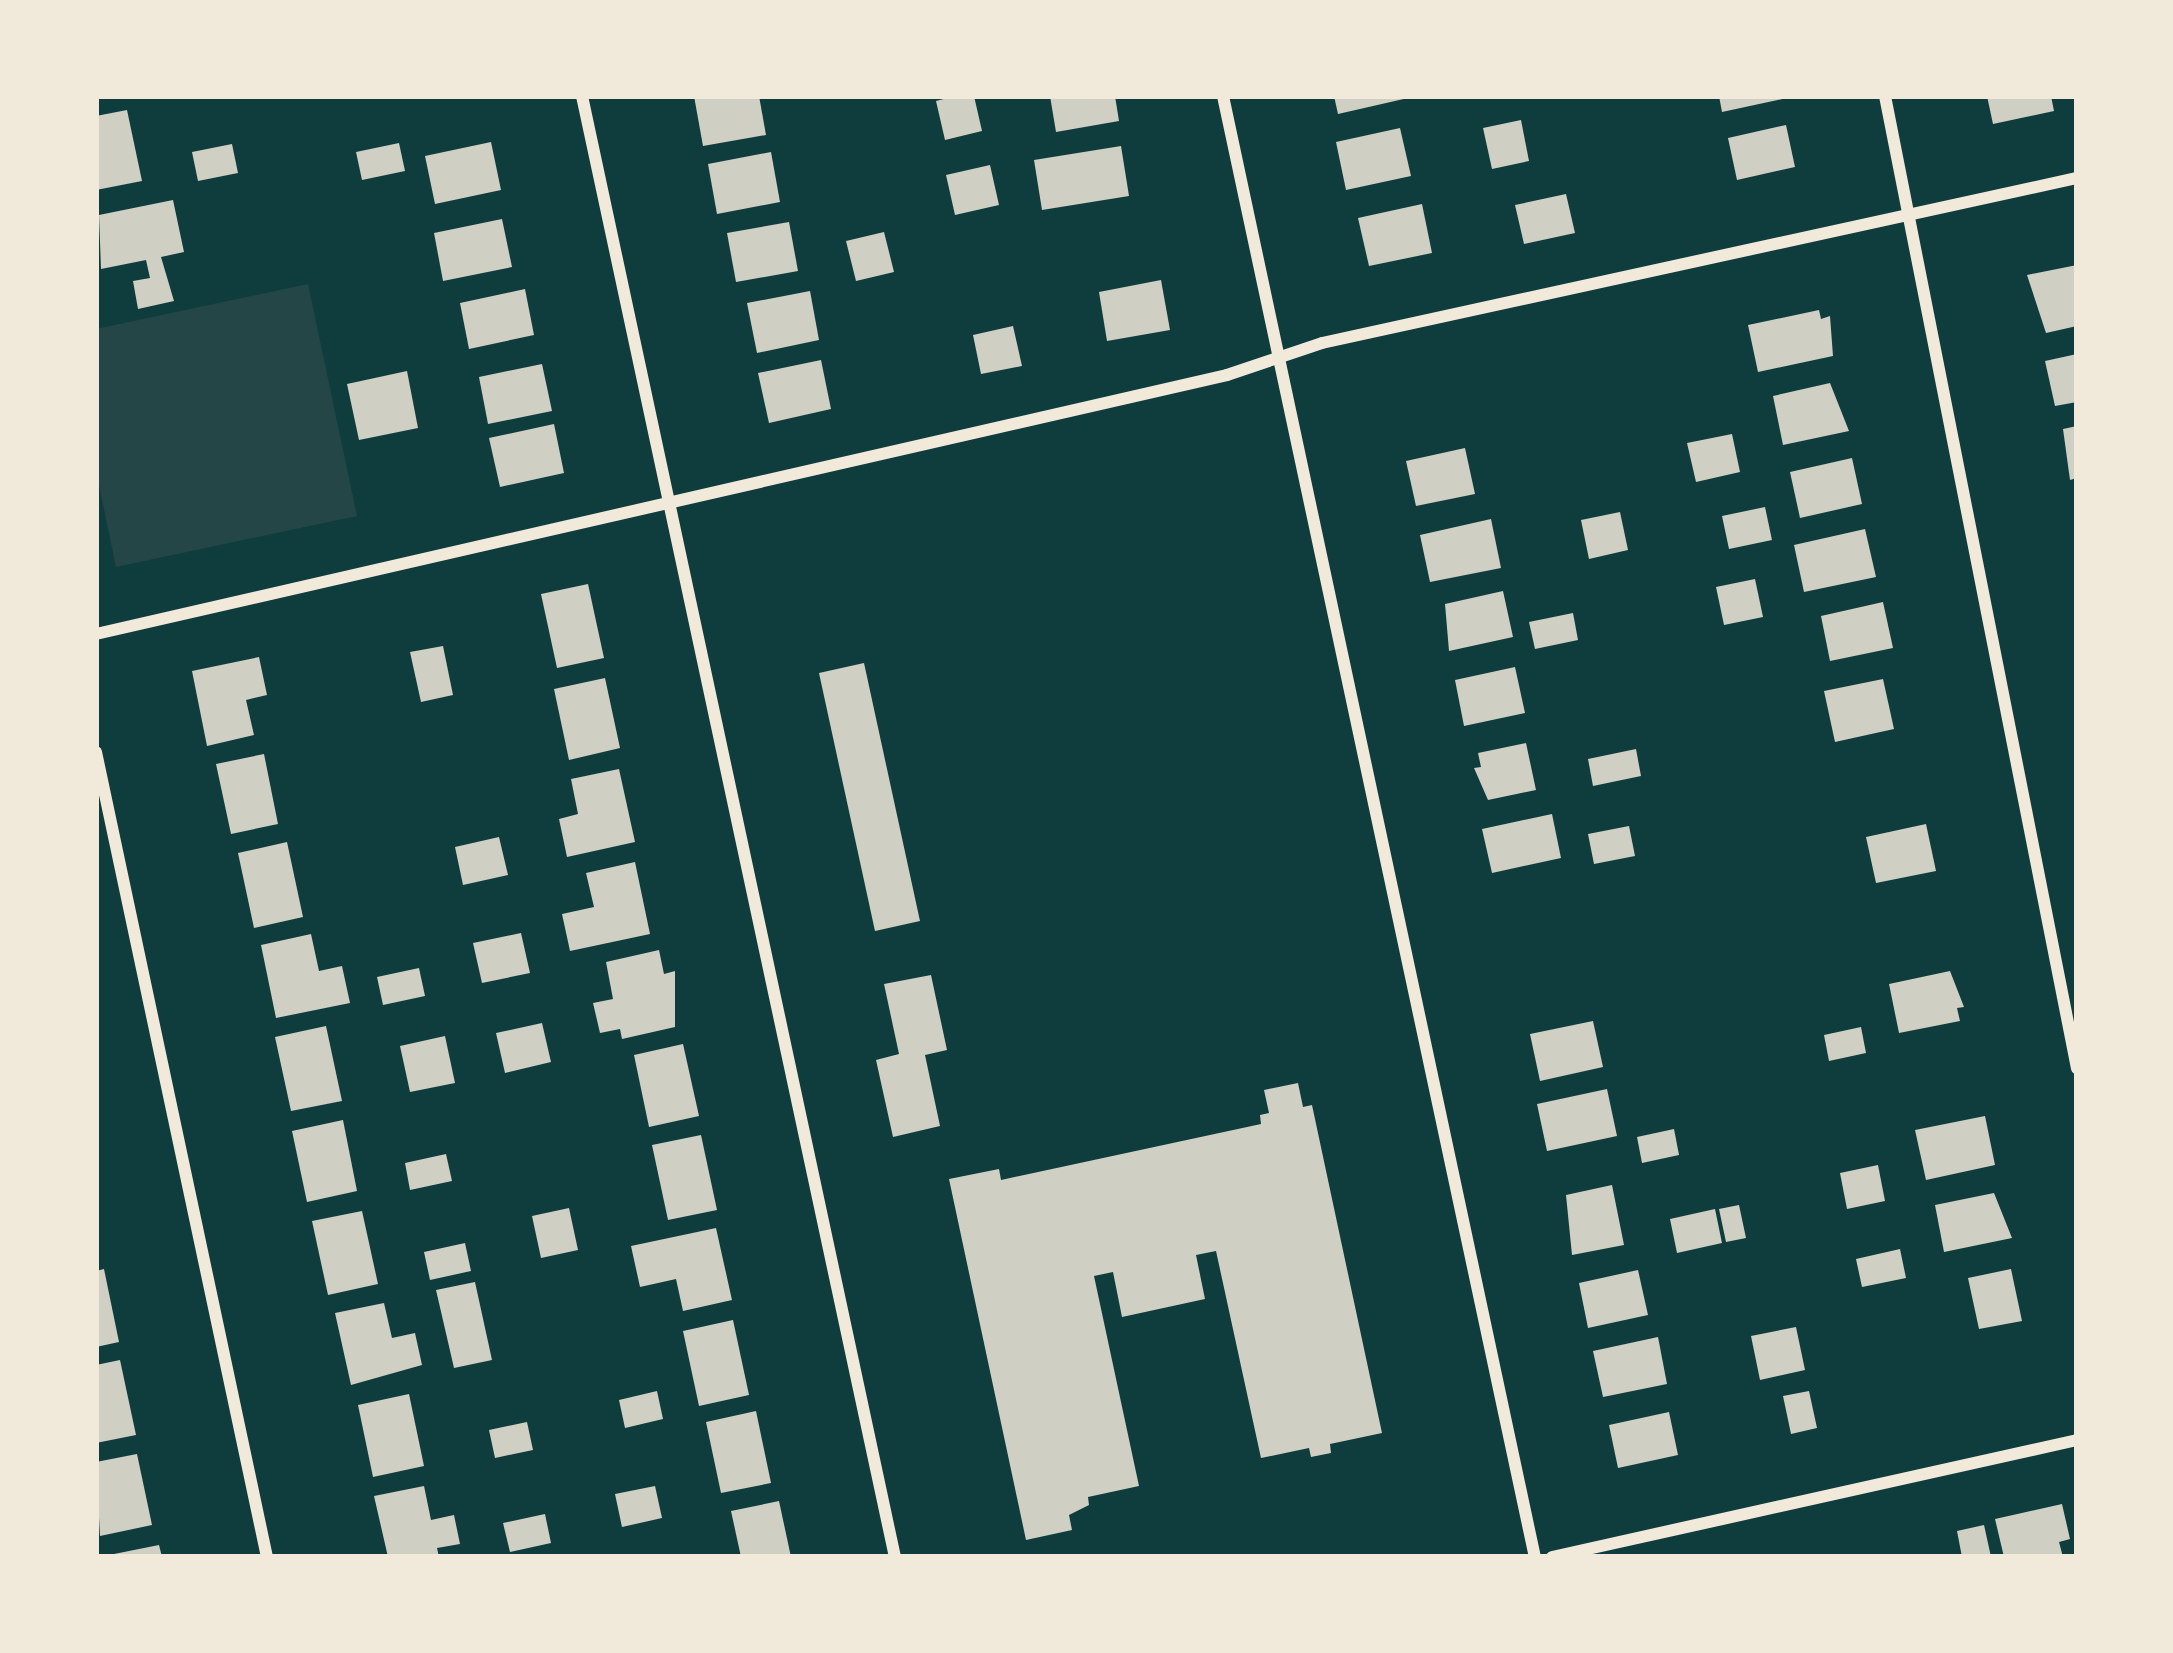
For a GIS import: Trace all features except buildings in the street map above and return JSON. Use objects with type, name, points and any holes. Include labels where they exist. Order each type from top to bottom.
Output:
[{"type":"street","points":[[582,96],[895,1557]]},
{"type":"street","points":[[1223,96],[1535,1557]]},
{"type":"street","points":[[1885,96],[2077,1068]]},
{"type":"street","points":[[96,634],[2077,178]]},
{"type":"street","points":[[96,752],[267,1557]]},
{"type":"street","points":[[1552,1557],[2077,1439]]},
{"type":"shaded area","points":[[308,284],[357,516],[116,567],[96,471],[96,329]]}]
